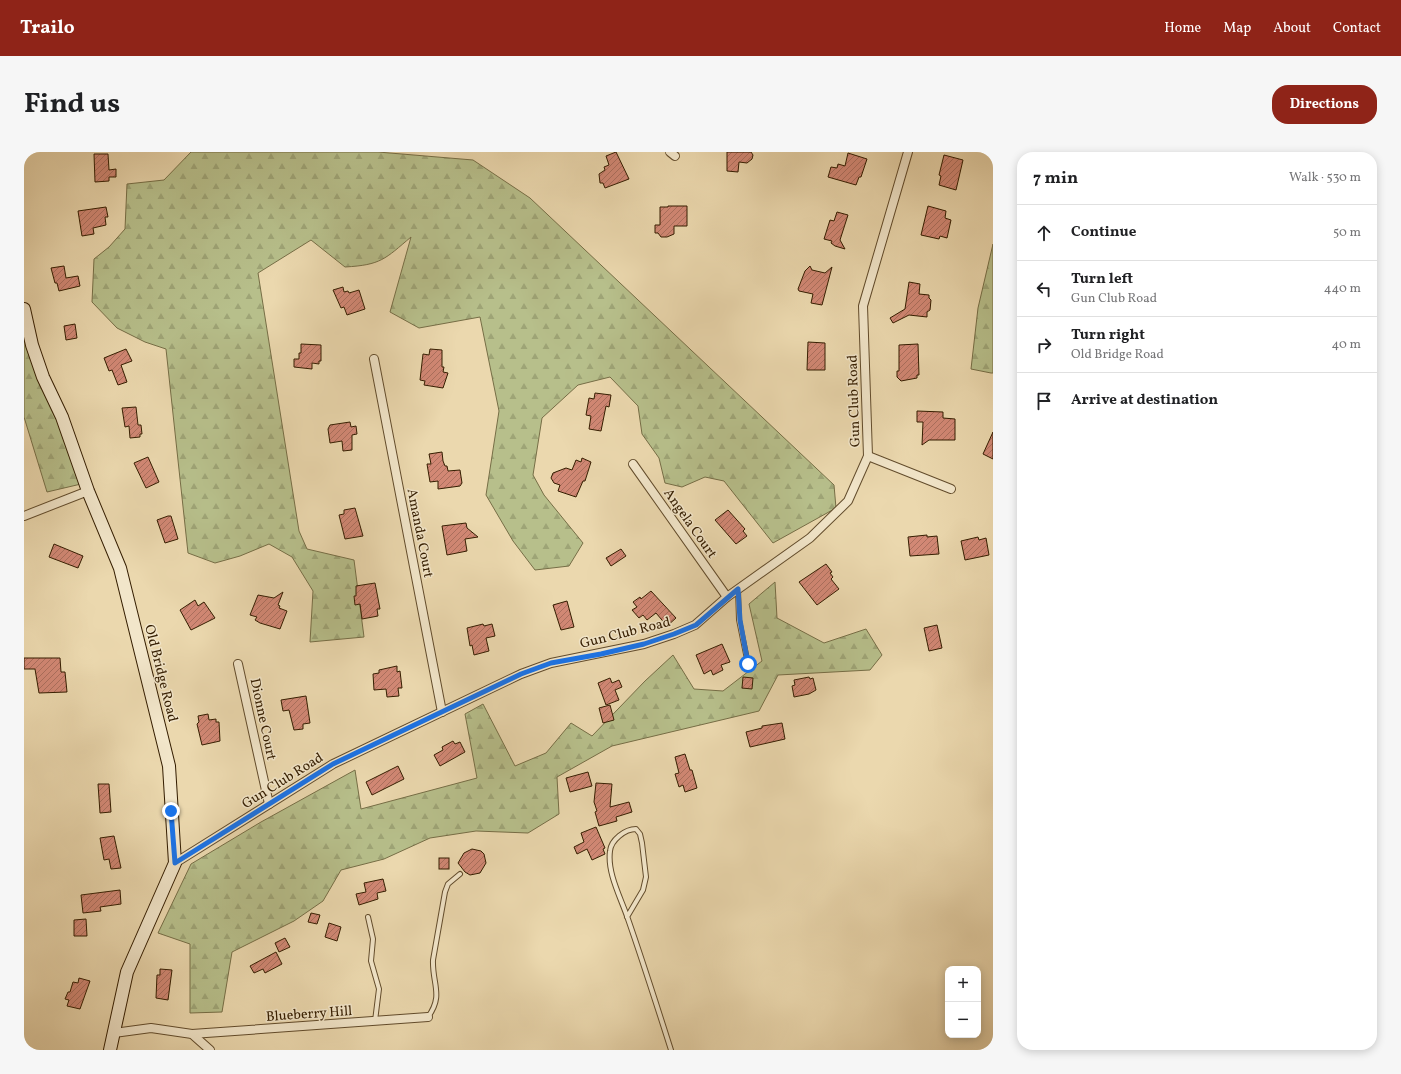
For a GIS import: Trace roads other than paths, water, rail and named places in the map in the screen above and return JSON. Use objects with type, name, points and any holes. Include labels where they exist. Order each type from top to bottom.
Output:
[{"type":"street","name":"Gun Club Road","points":[[175,863],[333,764],[521,674],[551,663],[644,644],[696,625],[738,589],[810,538],[848,501],[868,456],[863,306],[908,152]]},
{"type":"street","name":"Old Bridge Road","points":[[24,309],[36,357],[62,417],[88,491],[120,568],[169,766],[175,863],[127,972],[110,1050]]},
{"type":"street","name":"Amanda Court","points":[[374,359],[442,712]]},
{"type":"street","points":[[868,456],[952,489]]},
{"type":"street","name":"Angela Court","points":[[633,464],[728,597]]},
{"type":"street","points":[[24,516],[88,491]]},
{"type":"street","name":"Dionne Court","points":[[238,664],[269,804]]},
{"type":"street","name":"Blueberry Hill","points":[[114,1032],[151,1028],[192,1034],[428,1018]]},
{"type":"street","points":[[192,1034],[210,1050]]},
{"type":"lane","points":[[738,589],[740,620],[748,664]]},
{"type":"lane","points":[[627,917],[643,890],[646,877],[640,834],[636,830],[629,830],[612,843],[609,853],[610,863],[627,917],[671,1050]]},
{"type":"lane","points":[[428,1018],[436,1004],[437,998],[432,969],[445,892],[448,884],[460,874]]},
{"type":"lane","points":[[368,917],[373,939],[371,961],[379,989],[375,1021]]}]
